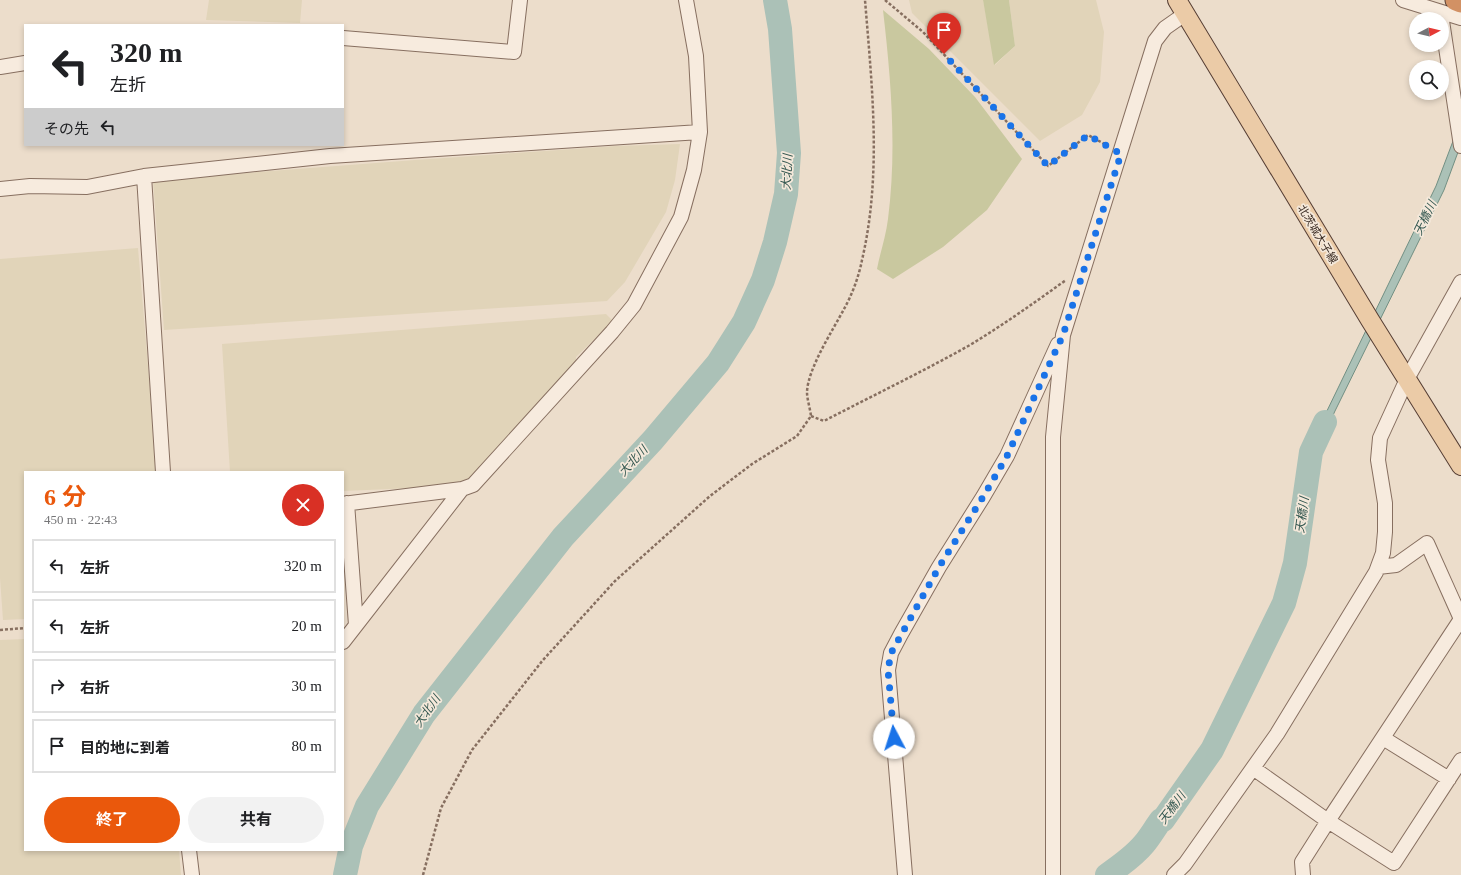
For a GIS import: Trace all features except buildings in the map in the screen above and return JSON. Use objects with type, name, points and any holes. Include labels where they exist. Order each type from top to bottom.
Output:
[{"type":"highway","points":[[1444,11],[1461,2]]},
{"type":"main road","name":"北茨城大子線","points":[[1181,7],[1374,326],[1461,466]]},
{"type":"street","points":[[344,38],[514,52],[520,0]]},
{"type":"street","points":[[356,625],[345,504],[462,489],[473,485],[612,332],[634,305],[681,217],[694,170],[700,132],[696,56],[686,0]]},
{"type":"street","points":[[1403,0],[1444,11],[1461,18]]},
{"type":"street","points":[[905,875],[888,670],[891,653],[939,567],[1007,456],[1063,335],[1121,154],[1155,41],[1181,7]]},
{"type":"street","points":[[1444,11],[1461,146]]},
{"type":"street","points":[[0,67],[24,64]]},
{"type":"street","points":[[0,189],[30,186],[87,187],[144,176],[330,156],[700,132]]},
{"type":"street","points":[[144,176],[163,471]]},
{"type":"street","points":[[1174,875],[1185,864],[1277,734],[1376,572],[1382,552],[1385,532],[1385,503],[1378,460],[1380,438],[1407,379],[1461,282]]},
{"type":"street","points":[[1053,875],[1053,437],[1063,335]]},
{"type":"street","points":[[344,641],[462,489]]},
{"type":"street","points":[[1303,875],[1302,862],[1328,821],[1383,738],[1457,633],[1460,619],[1427,542],[1396,565],[1378,567]]},
{"type":"street","points":[[1383,738],[1449,779]]},
{"type":"street","points":[[1253,768],[1328,821],[1394,863],[1461,760]]},
{"type":"street","points":[[190,851],[192,875]]},
{"type":"path","points":[[423,875],[441,808],[472,750],[543,660],[615,581],[710,496],[752,464],[797,436],[811,416],[807,391],[816,361],[846,307],[862,261],[871,205],[875,137],[873,84],[865,0]]},
{"type":"path","points":[[885,0],[923,32],[1048,166],[1088,135],[1121,154]]},
{"type":"path","points":[[811,416],[824,421],[969,345],[1020,314],[1084,267]]},
{"type":"path","points":[[0,630],[24,628]]},
{"type":"shaded area","points":[[209,0],[302,0],[300,23],[206,20]]},
{"type":"shaded area","points":[[909,0],[983,0],[995,65],[1015,46],[1009,0],[1096,0],[1104,32],[1100,82],[1082,115],[1040,141],[912,13]]},
{"type":"shaded area","points":[[680,144],[675,180],[666,212],[625,282],[607,301],[164,330],[153,180],[616,146]]},
{"type":"shaded area","points":[[138,248],[157,471],[24,471],[24,619],[3,620],[0,578],[0,259]]},
{"type":"shaded area","points":[[606,314],[613,321],[576,357],[576,365],[462,486],[344,491],[344,471],[230,471],[222,344]]},
{"type":"shaded area","points":[[24,639],[24,851],[179,851],[181,875],[0,875],[0,640]]},
{"type":"green space","points":[[983,0],[1009,0],[1015,46],[994,65]]},
{"type":"green space","points":[[883,10],[929,49],[975,97],[1022,159],[987,210],[943,247],[893,279],[877,269],[887,225],[891,193],[892,167],[892,114]]},
{"type":"water","points":[[1461,120],[1461,144],[1444,190],[1315,454],[1308,450],[1436,186]]},
{"type":"waterway","name":"大北川","points":[[345,875],[351,846],[367,806],[424,714],[563,537],[653,440],[718,363],[744,322],[763,280],[775,242],[786,194],[789,153],[780,29],[775,0]]},
{"type":"waterway","name":"天橋川","points":[[1107,875],[1131,857],[1144,844],[1161,820],[1163,820],[1212,750],[1284,603],[1295,563],[1311,452],[1325,422]]},
{"type":"route","points":[[894,738],[888,670],[891,653],[939,567],[1007,456],[1014,436],[1063,335],[1121,154],[1088,135],[1048,166],[944,54]]}]
